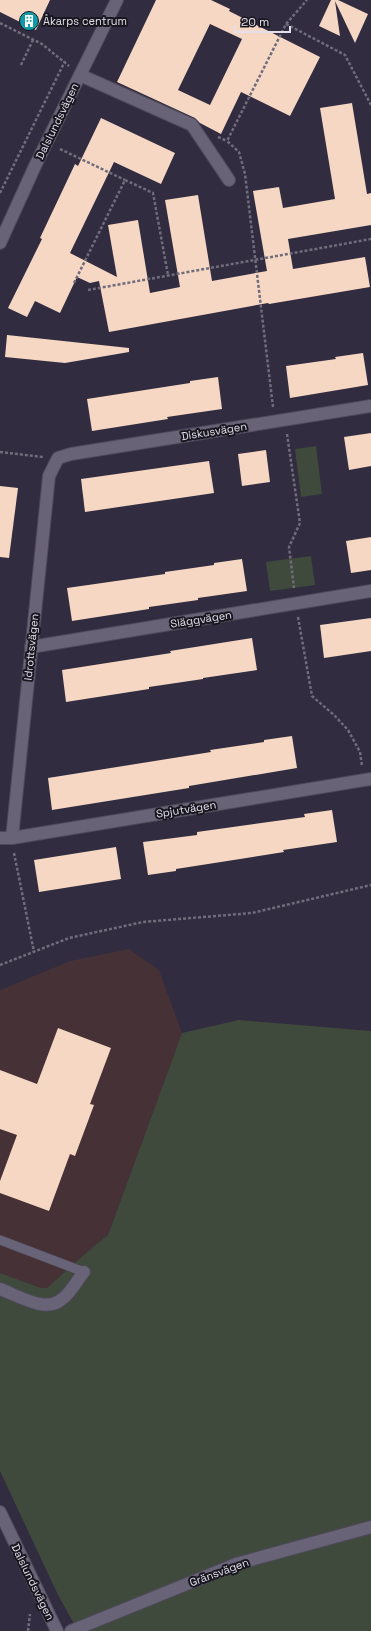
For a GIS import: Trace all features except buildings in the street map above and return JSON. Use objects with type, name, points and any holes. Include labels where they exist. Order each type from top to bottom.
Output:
[{"type":"street","name":"Dalslundsvägen","points":[[0,243],[46,142],[117,0]]},
{"type":"street","points":[[80,75],[192,125],[229,180]]},
{"type":"street","name":"Diskusvägen","points":[[58,458],[71,454],[371,406]]},
{"type":"street","name":"Idrottsvägen","points":[[6,838],[31,647],[49,476],[58,458]]},
{"type":"street","name":"Släggvägen","points":[[31,647],[371,592]]},
{"type":"street","name":"Spjutvägen","points":[[6,838],[371,779]]},
{"type":"street","points":[[0,1288],[38,1304],[48,1305],[62,1300],[84,1272]]},
{"type":"street","name":"Dalslundsvägen","points":[[0,1512],[57,1631]]},
{"type":"street","name":"Gränsvägen","points":[[71,1631],[236,1564],[371,1527]]},
{"type":"lane","points":[[0,1240],[84,1272]]},
{"type":"path","points":[[275,421],[245,174],[240,152],[227,141],[286,24],[307,0]]},
{"type":"path","points":[[0,23],[42,44],[65,61],[80,75]]},
{"type":"path","points":[[286,24],[345,55],[371,105]]},
{"type":"path","points":[[20,65],[33,40]]},
{"type":"path","points":[[0,193],[65,61]]},
{"type":"path","points":[[46,142],[153,193],[168,275]]},
{"type":"path","points":[[74,283],[125,180]]},
{"type":"path","points":[[88,290],[371,239]]},
{"type":"path","points":[[0,452],[58,458]]},
{"type":"path","points":[[6,838],[34,952]]},
{"type":"path","points":[[0,965],[70,938],[143,922],[252,913],[371,885]]},
{"type":"shaded area","points":[[129,949],[159,970],[182,1033],[108,1235],[47,1289],[41,1288],[0,1273],[0,990],[70,961]]},
{"type":"green space","points":[[316,446],[322,494],[301,497],[295,449]]},
{"type":"green space","points":[[311,556],[315,585],[270,591],[266,562]]},
{"type":"green space","points":[[239,1020],[371,1031],[371,1631],[78,1631],[58,1595],[0,1471],[0,1273],[41,1288],[47,1288],[108,1235],[182,1033]]},
{"type":"place","name":"Åkarps centrum","points":[[29,21]]}]
